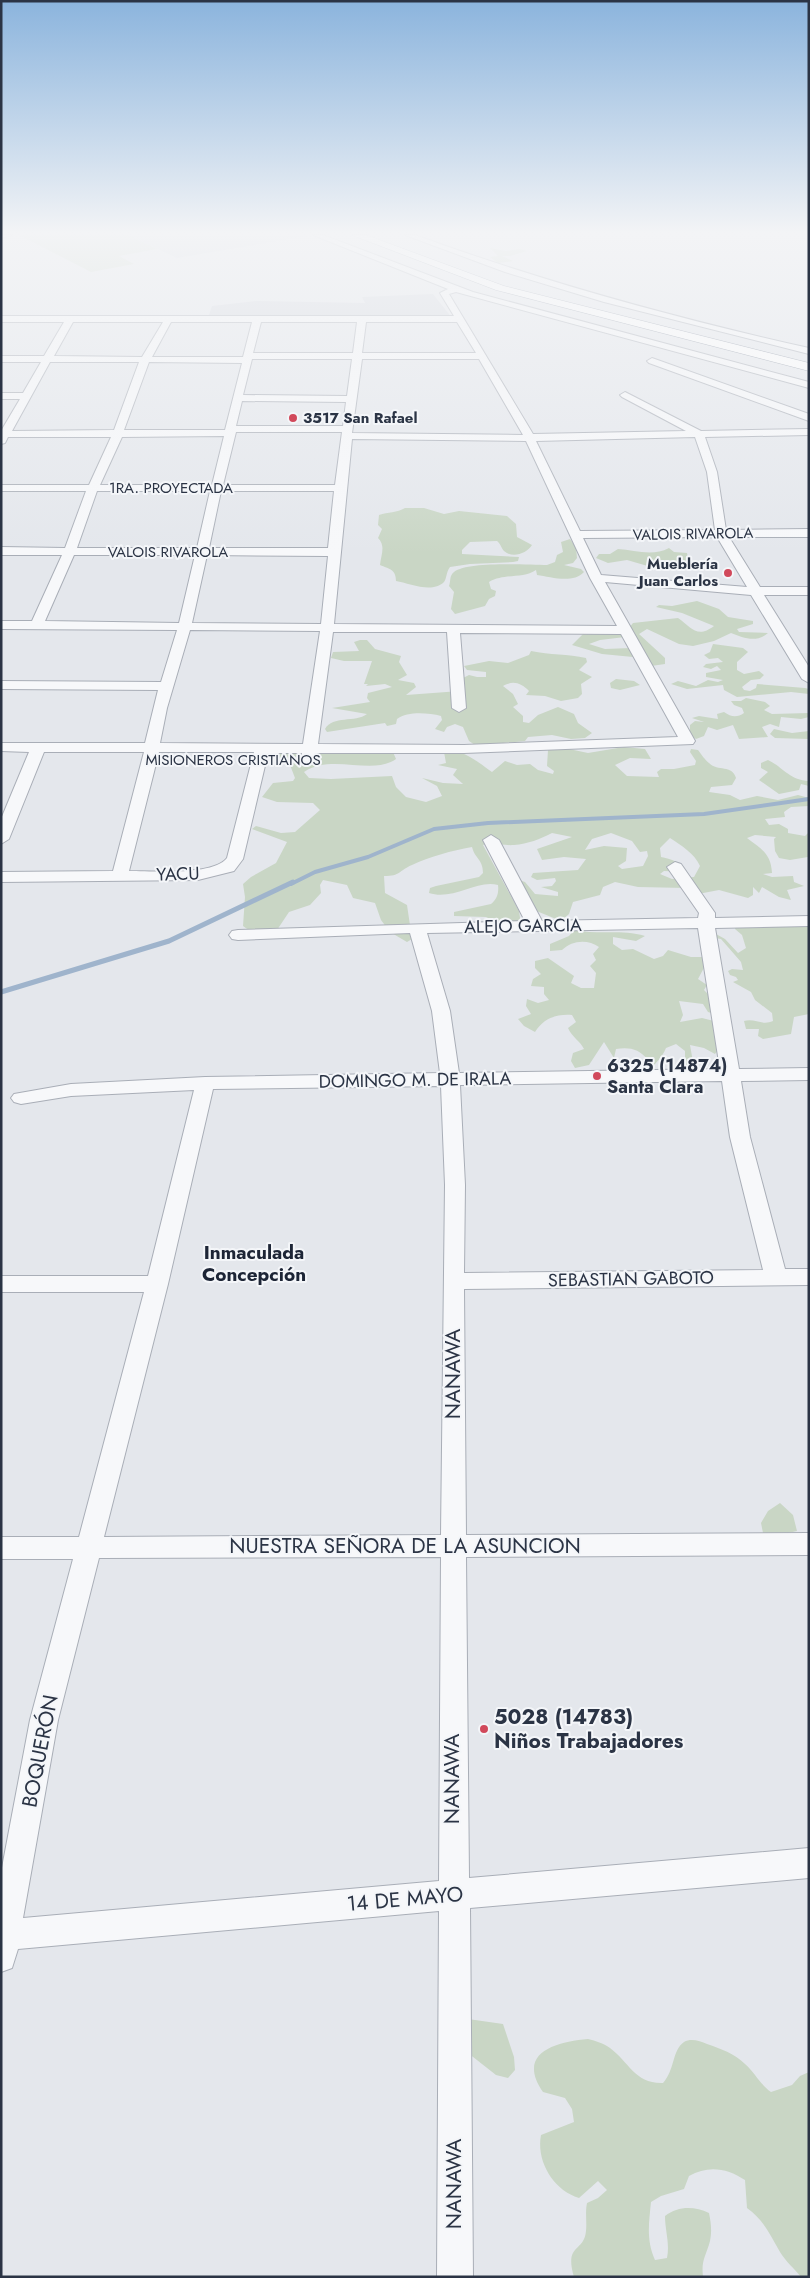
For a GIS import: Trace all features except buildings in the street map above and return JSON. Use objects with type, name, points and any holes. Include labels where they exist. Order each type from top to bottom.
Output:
[{"type":"highway","points":[[709,341],[809,367]]},
{"type":"highway","points":[[729,341],[809,362]]},
{"type":"street","points":[[3,436],[57,341]]},
{"type":"street","points":[[37,625],[70,551],[93,487],[118,433],[145,360],[156,341]]},
{"type":"street","points":[[120,875],[167,686],[184,627],[216,488],[232,431],[251,341]]},
{"type":"street","points":[[310,754],[328,628],[340,488],[349,432],[359,341]]},
{"type":"street","points":[[472,341],[529,437],[596,578],[626,630]]},
{"type":"street","points":[[640,341],[809,385]]},
{"type":"street","points":[[770,341],[809,351]]},
{"type":"street","points":[[1,359],[145,360],[357,355],[482,356]]},
{"type":"street","points":[[652,361],[809,418]]},
{"type":"street","points":[[625,395],[699,434],[712,472],[721,534],[809,679]]},
{"type":"street","points":[[1,396],[26,396]]},
{"type":"street","points":[[239,398],[353,399]]},
{"type":"street","points":[[790,410],[803,401]]},
{"type":"street","points":[[3,436],[232,431],[349,432],[459,438],[809,432]]},
{"type":"street","name":"1RA. PROYECTADA","points":[[1,488],[340,488]]},
{"type":"street","name":"VALOIS RIVAROLA","points":[[576,535],[809,533]]},
{"type":"street","name":"VALOIS RIVAROLA","points":[[1,551],[336,552]]},
{"type":"street","points":[[596,578],[754,590],[809,591]]},
{"type":"street","points":[[1,625],[626,630]]},
{"type":"street","points":[[453,629],[459,708]]},
{"type":"street","name":"MISIONEROS CRISTIANOS","points":[[1,747],[35,753],[310,754],[386,759],[430,756],[464,748],[688,741],[626,630]]},
{"type":"street","points":[[1,685],[167,686]]},
{"type":"street","points":[[1,839],[35,753]]},
{"type":"street","name":"MISIONEROS CRISTIANOS","points":[[1,759],[35,753]]},
{"type":"street","name":"YACU","points":[[1,877],[198,875],[228,868],[235,859],[260,754]]},
{"type":"street","points":[[491,840],[536,926]]},
{"type":"street","points":[[675,867],[707,913],[706,923],[740,1137],[776,1278]]},
{"type":"street","name":"ALEJO GARCIA","points":[[238,935],[417,928],[809,921]]},
{"type":"street","name":"NANAWA","points":[[417,928],[443,1022],[449,1079],[456,1212],[453,1281],[452,1547],[455,2277]]},
{"type":"street","name":"DOMINGO M. DE IRALA","points":[[21,1098],[71,1090],[205,1083],[809,1074]]},
{"type":"street","name":"BOQUERÓN","points":[[3,1942],[44,1720],[157,1284],[205,1083]]},
{"type":"street","name":"SEBASTIAN GABOTO","points":[[453,1281],[809,1277]]},
{"type":"street","points":[[1,1284],[157,1284]]},
{"type":"street","name":"NUESTRA SEÑORA DE LA ASUNCION","points":[[1,1548],[88,1546],[452,1547],[809,1544]]},
{"type":"street","name":"14 DE MAYO","points":[[3,1942],[452,1894],[809,1863]]},
{"type":"green space","points":[[405,508],[424,508],[444,514],[459,511],[507,516],[516,524],[517,537],[532,545],[523,553],[511,555],[504,551],[497,541],[470,542],[462,550],[462,554],[519,557],[518,561],[450,567],[444,582],[433,587],[420,587],[396,581],[393,572],[380,565],[382,544],[378,538],[382,529],[378,525],[379,515]]},
{"type":"green space","points":[[570,539],[576,547],[577,558],[573,563],[564,565],[581,569],[584,572],[579,576],[568,579],[555,578],[537,575],[536,570],[531,573],[495,579],[489,582],[491,589],[496,591],[495,596],[489,599],[485,606],[455,614],[451,609],[454,592],[449,586],[454,572],[472,566],[484,565],[547,565],[555,562],[557,555],[563,552],[561,542]]},
{"type":"green space","points":[[669,548],[674,552],[687,553],[689,562],[684,565],[669,565],[658,569],[627,560],[608,563],[596,558],[599,554],[610,554],[618,549],[650,553]]},
{"type":"green space","points":[[697,601],[719,609],[728,617],[753,621],[753,624],[737,629],[739,632],[768,633],[755,639],[731,633],[714,641],[693,646],[679,644],[647,629],[639,634],[665,658],[665,664],[651,666],[629,628],[633,623],[678,618],[694,630],[703,632],[714,626],[682,613],[656,607],[659,605],[672,606]]},
{"type":"green space","points":[[620,633],[625,637],[600,640],[589,644],[605,649],[631,648],[633,657],[602,654],[572,645],[583,634]]},
{"type":"green space","points":[[367,640],[375,649],[401,656],[399,662],[407,675],[398,680],[414,683],[416,687],[406,695],[460,691],[463,678],[469,675],[486,677],[486,672],[467,670],[464,666],[489,661],[508,663],[529,655],[531,651],[586,658],[587,662],[579,670],[592,677],[581,684],[582,694],[578,698],[561,701],[545,696],[526,695],[529,691],[517,683],[503,686],[513,694],[518,704],[513,707],[523,716],[523,722],[529,723],[538,715],[558,707],[574,714],[578,723],[592,733],[585,738],[571,739],[552,735],[528,737],[525,741],[475,745],[469,741],[463,727],[455,724],[447,727],[444,732],[435,729],[442,720],[441,716],[418,713],[402,716],[397,719],[396,724],[387,726],[385,723],[327,732],[325,729],[333,722],[362,717],[367,714],[332,708],[370,702],[367,698],[368,693],[392,687],[385,684],[366,686],[368,684],[364,684],[372,661],[344,661],[331,658],[333,652],[359,651],[354,642]]},
{"type":"green space","points":[[713,644],[743,648],[748,652],[737,662],[737,670],[744,674],[759,671],[764,675],[760,679],[751,680],[742,687],[744,690],[750,691],[756,688],[757,684],[805,688],[809,689],[809,694],[791,692],[737,697],[724,690],[723,685],[687,689],[671,684],[678,681],[696,686],[708,680],[718,682],[723,680],[706,677],[706,673],[721,670],[717,666],[711,669],[703,667],[706,664],[723,662],[718,658],[709,659],[704,655],[710,652]]},
{"type":"green space","points":[[616,679],[634,681],[640,685],[620,690],[611,688],[610,683]]},
{"type":"green space","points":[[746,698],[765,702],[770,706],[764,710],[772,714],[809,713],[809,717],[801,719],[781,717],[779,727],[770,724],[762,727],[768,737],[739,739],[733,725],[717,730],[708,727],[704,736],[696,739],[690,735],[690,725],[695,721],[704,722],[692,718],[699,716],[718,719],[717,714],[724,712],[732,716],[739,716],[744,713],[742,708],[734,705],[731,701],[741,701]]},
{"type":"green space","points":[[774,729],[792,733],[809,731],[809,739],[775,738],[770,734]]},
{"type":"green space","points":[[624,747],[645,749],[651,759],[630,758],[615,765],[627,776],[659,777],[657,772],[661,769],[674,769],[695,765],[696,761],[690,752],[691,749],[698,750],[713,766],[728,769],[736,778],[732,785],[711,787],[709,792],[730,795],[740,800],[757,796],[778,800],[798,795],[809,798],[809,806],[791,807],[784,812],[785,817],[765,819],[769,825],[779,824],[788,829],[788,833],[805,836],[809,832],[809,860],[808,857],[790,860],[779,858],[775,851],[774,839],[776,837],[755,835],[747,838],[764,852],[770,861],[772,873],[763,874],[772,877],[793,876],[794,882],[804,886],[787,890],[791,900],[779,897],[762,887],[759,893],[753,887],[753,895],[748,898],[719,890],[698,894],[686,888],[638,887],[615,882],[603,887],[600,895],[573,902],[569,914],[561,921],[534,910],[519,880],[525,882],[535,894],[558,896],[558,892],[541,887],[552,886],[556,881],[555,878],[537,880],[531,877],[533,873],[578,870],[586,859],[564,857],[542,860],[537,849],[572,837],[552,833],[534,841],[519,844],[483,845],[519,911],[521,925],[499,923],[486,917],[454,916],[454,912],[491,904],[497,896],[498,885],[482,885],[447,894],[429,893],[430,888],[479,877],[483,873],[482,865],[472,847],[434,856],[407,867],[397,874],[384,876],[385,893],[407,905],[412,939],[407,942],[390,932],[381,920],[375,903],[353,898],[347,885],[323,880],[320,885],[321,893],[310,905],[289,912],[277,930],[255,931],[243,926],[245,897],[243,884],[251,877],[276,863],[287,842],[252,829],[256,826],[281,833],[295,832],[320,810],[313,803],[277,802],[262,797],[273,783],[293,781],[295,778],[290,765],[274,755],[277,752],[393,752],[396,759],[386,764],[364,766],[327,764],[304,772],[309,778],[331,779],[392,776],[396,787],[406,797],[426,802],[442,796],[437,786],[422,778],[443,783],[463,784],[453,775],[457,769],[438,765],[446,763],[444,752],[450,751],[463,754],[476,760],[492,772],[505,761],[517,765],[530,764],[538,770],[553,774],[554,771],[547,766],[548,750],[569,749],[588,753]],"holes":[[[611,833],[632,841],[640,852],[647,851],[648,856],[643,866],[622,869],[618,866],[626,861],[627,848],[604,846],[585,850],[592,839]],[[670,838],[687,850],[698,862],[700,866],[694,877],[672,879],[660,874],[664,871],[687,872],[679,863],[661,857],[660,848]]]},
{"type":"green space","points":[[768,760],[791,776],[809,781],[809,786],[801,784],[799,790],[779,794],[759,780],[768,772],[761,768],[761,763]]},
{"type":"green space","points":[[736,922],[809,923],[809,1014],[794,1017],[791,1034],[763,1039],[758,1036],[759,1029],[746,1029],[744,1021],[773,1021],[772,1013],[755,1000],[751,992],[733,982],[738,980],[730,975],[728,971],[732,969],[743,970],[741,962],[721,939],[709,937],[716,934],[725,939],[738,953],[746,948],[742,935],[735,929]]},
{"type":"green space","points":[[574,930],[628,933],[645,936],[636,941],[613,937],[613,944],[622,950],[633,949],[654,959],[663,956],[668,950],[691,957],[703,957],[706,964],[698,979],[707,985],[704,990],[713,999],[714,1014],[708,1012],[703,1004],[679,1001],[683,1015],[680,1022],[702,1018],[714,1021],[721,1046],[715,1054],[704,1048],[690,1045],[693,1062],[699,1071],[695,1074],[685,1067],[685,1051],[676,1044],[666,1048],[659,1060],[642,1078],[633,1071],[645,1068],[648,1060],[645,1056],[634,1050],[621,1048],[616,1049],[614,1058],[604,1042],[589,1065],[575,1068],[571,1061],[573,1053],[584,1049],[568,1028],[576,1022],[572,1015],[561,1015],[546,1020],[535,1032],[524,1026],[518,1019],[531,1014],[526,1006],[527,999],[538,1003],[549,1000],[544,994],[544,987],[531,986],[533,979],[541,974],[535,968],[535,961],[548,958],[574,976],[571,983],[581,988],[594,988],[596,973],[590,966],[596,960],[593,954],[599,947],[595,944],[580,942],[570,944],[562,950],[550,951],[550,944],[569,936]]},
{"type":"green space","points":[[780,1503],[793,1515],[797,1531],[764,1538],[761,1523],[768,1511]]},
{"type":"green space","points":[[468,2019],[503,2024],[514,2057],[515,2070],[508,2078],[496,2075],[468,2053]]},
{"type":"green space","points":[[588,2039],[607,2046],[639,2076],[653,2082],[663,2083],[670,2072],[677,2050],[684,2042],[690,2040],[696,2040],[722,2050],[741,2060],[771,2092],[792,2085],[800,2076],[809,2072],[809,2277],[801,2277],[787,2262],[762,2223],[747,2208],[745,2180],[731,2173],[710,2169],[689,2176],[684,2189],[661,2196],[651,2202],[649,2224],[650,2245],[655,2260],[667,2258],[668,2247],[665,2216],[675,2210],[686,2208],[698,2209],[709,2213],[711,2234],[703,2262],[703,2277],[574,2277],[571,2259],[573,2253],[582,2243],[586,2231],[587,2203],[598,2198],[607,2190],[598,2181],[579,2198],[561,2188],[548,2173],[541,2155],[541,2135],[574,2122],[572,2109],[565,2098],[543,2092],[536,2079],[534,2068],[537,2059],[543,2052],[552,2047],[563,2043]]},
{"type":"waterway","points":[[291,884],[315,872],[368,857],[434,829],[488,823],[704,814],[809,799]]},
{"type":"waterway","points":[[1,992],[169,941],[293,882]]},
{"type":"place","name":"3517 San Rafael","points":[[293,418]]},
{"type":"place","name":"Mueblería Juan Carlos","points":[[728,573]]},
{"type":"place","name":"6325 (14874) Santa Clara","points":[[597,1076]]},
{"type":"place","name":"5028 (14783) Niños Trabajadores","points":[[484,1729]]},
{"type":"district","name":"Inmaculada Concepción","points":[[254,1263]]}]
